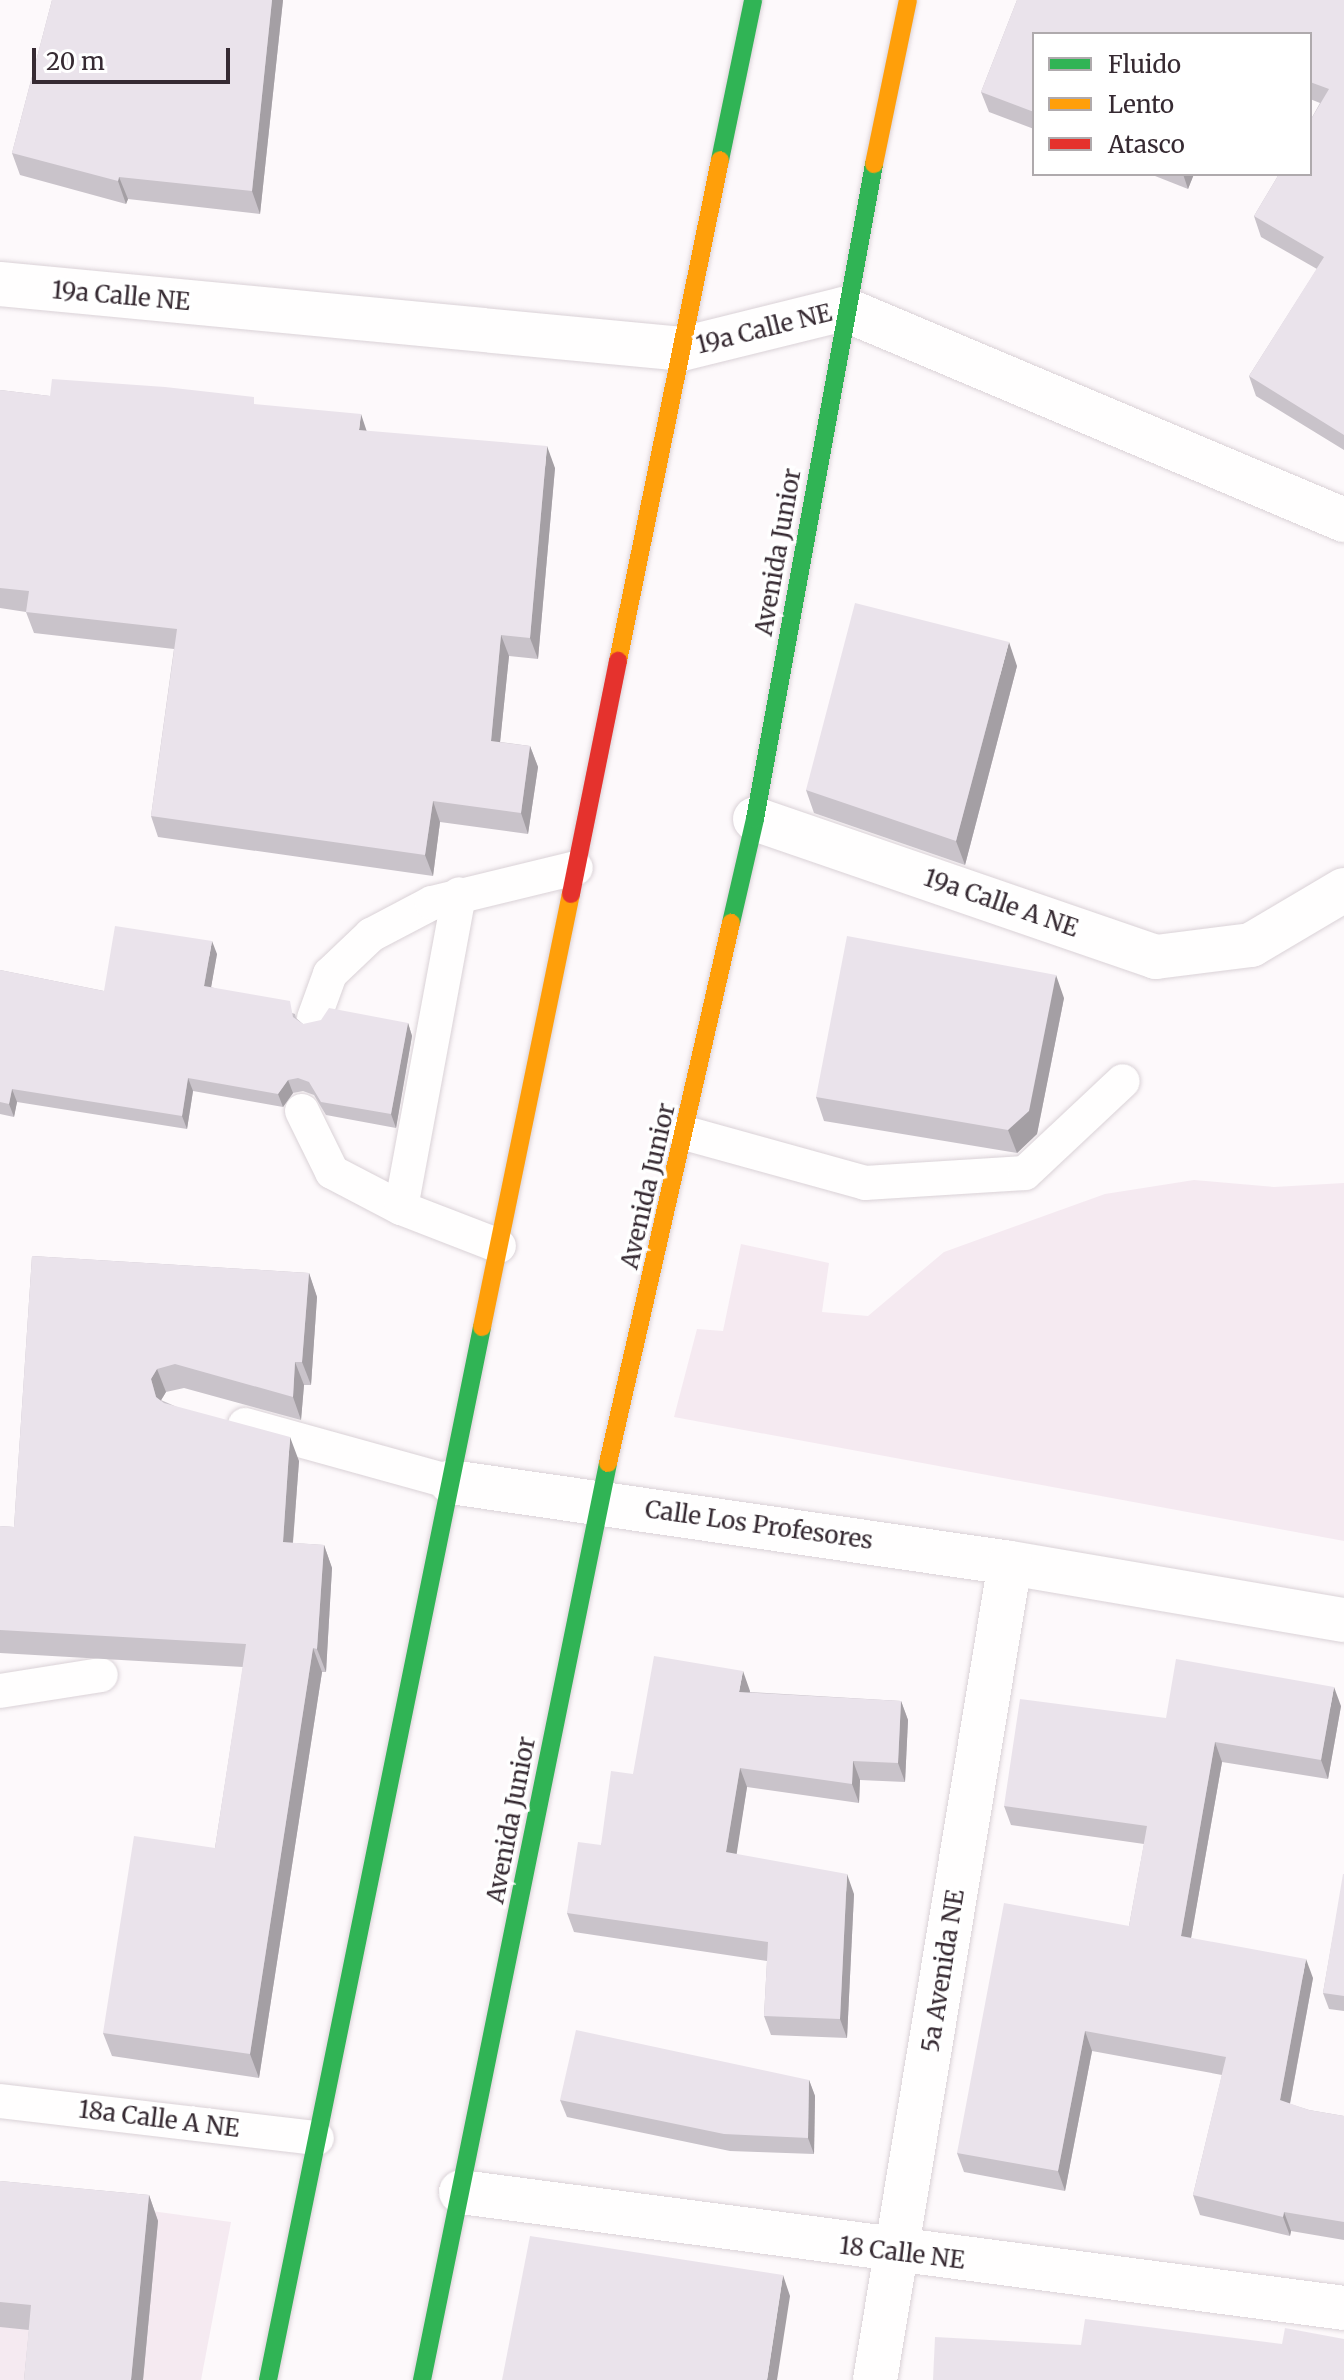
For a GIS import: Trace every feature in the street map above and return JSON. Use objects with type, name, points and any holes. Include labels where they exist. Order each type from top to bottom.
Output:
[{"type":"main road","points":[[268,2380],[753,0]]},
{"type":"main road","name":"Avenida Junior","points":[[422,2380],[599,1501],[755,819],[844,309],[908,0]]},
{"type":"street","name":"19a Calle NE","points":[[0,284],[682,349],[844,309],[1344,520]]},
{"type":"street","name":"19a Calle A NE","points":[[755,819],[1156,957],[1251,945],[1344,890]]},
{"type":"street","name":"Calle Los Profesores","points":[[451,1482],[599,1501],[1010,1563],[1344,1620]]},
{"type":"street","name":"5a Avenida NE","points":[[875,2380],[1010,1563]]},
{"type":"street","name":"18 Calle NE","points":[[461,2192],[896,2253],[1344,2308]]},
{"type":"lane","points":[[314,1018],[330,974],[371,935],[459,894],[576,868]]},
{"type":"lane","points":[[401,1208],[459,894]]},
{"type":"lane","points":[[685,1133],[865,1183],[1025,1173],[1123,1081]]},
{"type":"lane","points":[[302,1111],[332,1172],[401,1208],[499,1246]]},
{"type":"lane","name":"Calle Los Profesores","points":[[210,1416],[451,1482]]},
{"type":"lane","points":[[0,1691],[101,1675]]},
{"type":"lane","name":"18a Calle A NE","points":[[0,2101],[317,2138]]},
{"type":"shaded area","points":[[1194,1180],[1274,1187],[1344,1183],[1344,1541],[674,1417],[697,1329],[723,1331],[741,1244],[829,1263],[822,1312],[868,1316],[944,1252],[1105,1194]]},
{"type":"shaded area","points":[[0,2190],[231,2222],[201,2380],[0,2380]]},
{"type":"building","points":[[52,0],[272,0],[252,191],[119,177],[118,181],[12,153]]},
{"type":"building","points":[[1017,0],[1344,0],[1344,435],[1249,376],[1324,257],[1254,216],[1278,176],[1312,176],[1312,118],[1329,89],[1312,83],[1312,32],[1032,32],[1032,111],[981,92]]},
{"type":"building","points":[[52,379],[254,397],[254,404],[361,414],[359,430],[547,446],[530,638],[501,635],[491,741],[530,746],[521,813],[433,801],[425,855],[151,816],[177,629],[26,612],[29,591],[0,588],[0,390],[50,396]]},
{"type":"building","points":[[855,603],[1009,642],[956,841],[806,790]]},
{"type":"building","points":[[115,926],[212,941],[204,986],[290,1001],[293,1017],[303,1024],[321,1020],[329,1008],[408,1023],[391,1114],[321,1102],[309,1082],[298,1078],[288,1080],[278,1094],[188,1078],[182,1116],[12,1089],[9,1104],[0,1102],[0,970],[104,991]]},
{"type":"building","points":[[847,936],[1056,975],[1029,1111],[1008,1130],[816,1097]]},
{"type":"building","points":[[32,1256],[309,1273],[302,1362],[295,1362],[293,1397],[175,1364],[157,1369],[151,1379],[156,1397],[164,1403],[290,1437],[283,1542],[324,1545],[317,1649],[313,1648],[250,2054],[103,2033],[134,1836],[215,1848],[246,1644],[0,1630],[0,1526],[14,1527]]},
{"type":"building","points":[[654,1656],[743,1671],[739,1692],[901,1701],[898,1763],[853,1761],[852,1784],[740,1768],[726,1852],[847,1874],[840,2019],[764,2016],[768,1942],[567,1913],[578,1842],[601,1845],[611,1771],[633,1774]]},
{"type":"building","points":[[1176,1659],[1334,1687],[1321,1760],[1215,1742],[1181,1936],[1306,1959],[1280,2100],[1309,2110],[1344,2116],[1344,2222],[1284,2212],[1283,2217],[1193,2195],[1226,2057],[1085,2031],[1058,2171],[957,2153],[1004,1903],[1129,1926],[1147,1826],[1004,1806],[1020,1699],[1166,1718]]},
{"type":"building","points":[[1344,1874],[1344,1996],[1323,1993]]},
{"type":"building","points":[[576,2030],[809,2080],[808,2138],[724,2134],[560,2100]]},
{"type":"building","points":[[0,2181],[149,2195],[131,2380],[24,2380],[31,2305],[0,2302]]},
{"type":"building","points":[[530,2236],[783,2275],[767,2380],[502,2380]]},
{"type":"building","points":[[1085,2319],[1282,2344],[1285,2328],[1344,2339],[1344,2380],[933,2380],[935,2337],[1081,2345]]},
{"type":"traffic: fast","points":[[720,160],[753,0]]},
{"type":"traffic: fast","points":[[731,923],[755,819],[874,164]]},
{"type":"traffic: fast","points":[[268,2380],[482,1327]]},
{"type":"traffic: fast","points":[[422,2380],[608,1463]]},
{"type":"traffic: slow","points":[[874,164],[908,0]]},
{"type":"traffic: slow","points":[[618,661],[720,160]]},
{"type":"traffic: slow","points":[[482,1327],[571,894]]},
{"type":"traffic: slow","points":[[608,1463],[731,923]]},
{"type":"traffic: jam","points":[[571,894],[618,661]]}]
